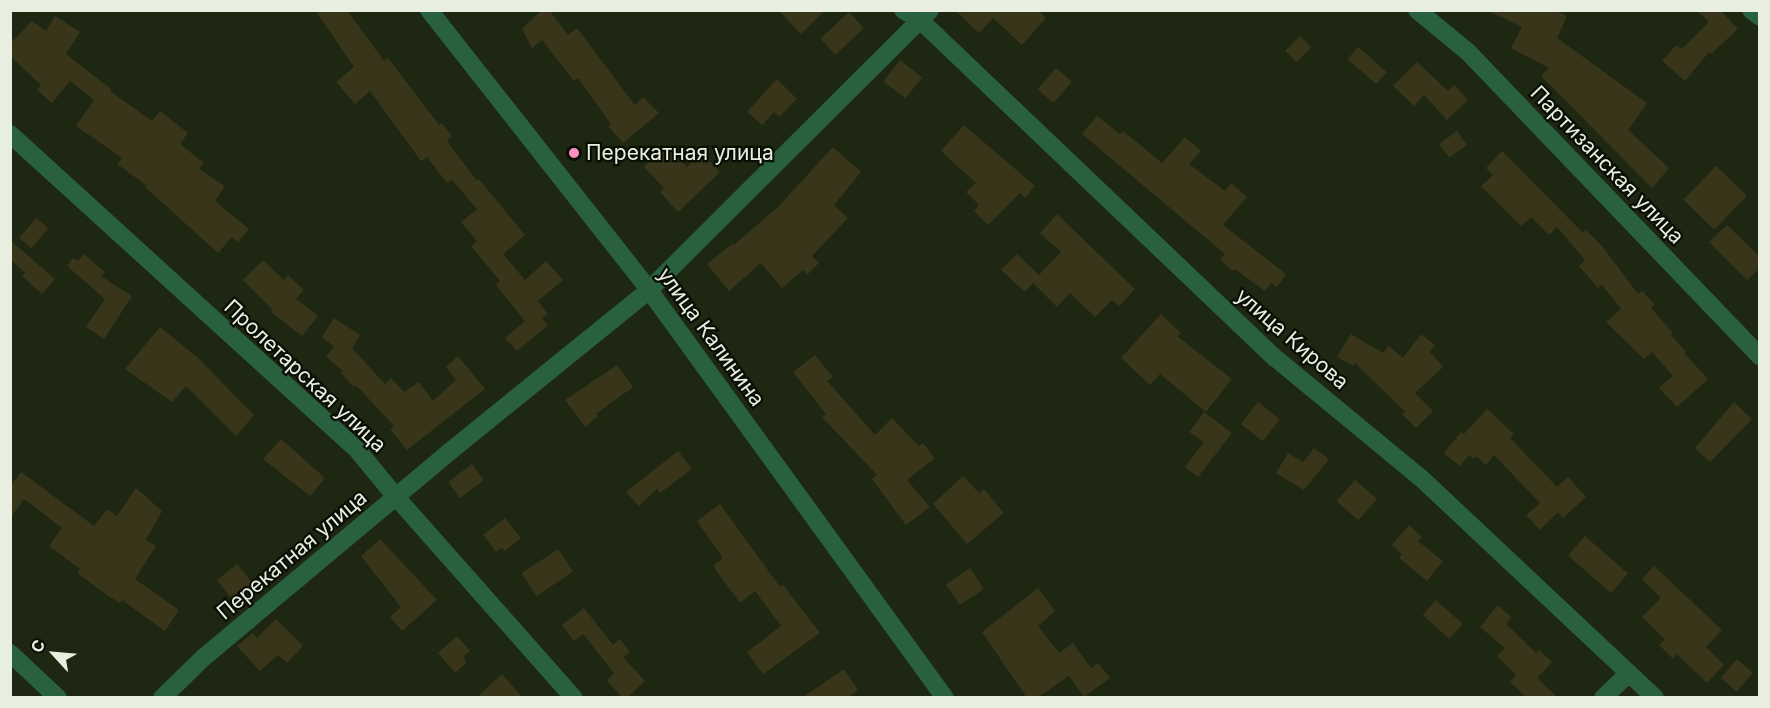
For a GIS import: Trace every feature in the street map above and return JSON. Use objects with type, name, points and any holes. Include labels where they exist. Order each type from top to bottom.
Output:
[{"type":"street","name":"улица Калинина","points":[[429,10],[649,290],[945,698]]},
{"type":"street","name":"улица Кирова","points":[[903,10],[925,15],[1274,357],[1421,478],[1655,698]]},
{"type":"street","name":"Партизанская улица","points":[[1417,10],[1468,52],[1760,357]]},
{"type":"street","points":[[1751,10],[1760,18]]},
{"type":"street","name":"Перекатная улица","points":[[162,698],[203,658],[649,290],[925,15]]},
{"type":"street","name":"Пролетарская улица","points":[[10,134],[359,452],[574,698]]},
{"type":"street","points":[[10,653],[58,698]]},
{"type":"street","points":[[1603,698],[1629,673]]},
{"type":"building","points":[[315,10],[347,10],[384,61],[388,58],[439,125],[442,123],[452,136],[447,141],[477,181],[479,179],[525,235],[503,254],[525,280],[546,261],[563,280],[538,301],[548,314],[542,318],[548,325],[517,351],[505,338],[525,321],[496,285],[500,281],[471,246],[477,241],[461,222],[477,209],[452,180],[447,183],[427,157],[421,161],[370,91],[355,104],[336,82],[354,67]]},
{"type":"building","points":[[542,10],[549,10],[568,35],[577,28],[635,105],[643,97],[659,113],[623,143],[608,126],[611,124],[578,78],[574,81],[542,40],[532,48],[522,29]]},
{"type":"building","points":[[778,10],[825,10],[801,34]]},
{"type":"building","points":[[955,10],[1038,10],[1046,18],[1022,45],[993,18],[979,33]]},
{"type":"building","points":[[1486,10],[1554,10],[1567,16],[1557,38],[1647,103],[1628,130],[1669,168],[1652,188],[1541,76],[1549,68],[1511,48],[1522,27]]},
{"type":"building","points":[[1696,10],[1720,10],[1738,29],[1711,54],[1709,52],[1685,81],[1662,61],[1676,45],[1682,49],[1709,22]]},
{"type":"building","points":[[849,12],[864,28],[835,55],[820,39]]},
{"type":"building","points":[[55,16],[80,32],[66,54],[111,89],[110,91],[152,121],[160,111],[188,133],[180,144],[204,163],[199,169],[225,186],[215,201],[249,229],[238,242],[232,237],[218,253],[145,187],[146,185],[117,164],[122,158],[76,126],[94,100],[70,81],[52,103],[37,90],[41,85],[10,56],[10,44],[32,21],[46,31]]},
{"type":"building","points":[[1300,36],[1311,47],[1296,62],[1285,51]]},
{"type":"building","points":[[1358,47],[1387,72],[1376,84],[1348,59]]},
{"type":"building","points":[[900,60],[922,77],[905,99],[883,81]]},
{"type":"building","points":[[1417,62],[1448,91],[1454,85],[1468,100],[1447,120],[1424,95],[1414,106],[1393,86]]},
{"type":"building","points":[[1056,68],[1072,82],[1053,103],[1038,89]]},
{"type":"building","points":[[777,79],[797,99],[779,117],[774,112],[762,125],[747,112]]},
{"type":"building","points":[[1097,116],[1120,134],[1123,131],[1162,163],[1185,137],[1201,151],[1189,164],[1225,191],[1231,183],[1247,197],[1223,225],[1286,274],[1277,287],[1271,283],[1265,291],[1235,269],[1233,271],[1220,260],[1225,254],[1082,134]]},
{"type":"building","points":[[964,125],[1035,186],[1025,198],[1020,193],[988,225],[974,211],[979,205],[966,192],[976,183],[941,151]]},
{"type":"building","points":[[1457,131],[1467,145],[1449,158],[1439,144]]},
{"type":"building","points":[[666,145],[687,167],[702,153],[720,172],[678,212],[660,192],[664,188],[644,167]]},
{"type":"building","points":[[833,147],[861,172],[834,205],[848,218],[812,256],[819,263],[807,275],[803,270],[782,288],[761,263],[729,291],[707,264],[733,243],[734,245],[778,207]]},
{"type":"building","points":[[1502,151],[1583,233],[1586,230],[1602,246],[1638,294],[1642,291],[1655,305],[1651,308],[1673,333],[1671,335],[1686,352],[1684,353],[1708,379],[1677,407],[1659,388],[1673,376],[1652,352],[1644,359],[1606,322],[1621,309],[1602,285],[1598,288],[1579,266],[1585,260],[1557,227],[1549,235],[1531,217],[1521,226],[1481,186],[1493,175],[1486,168]]},
{"type":"building","points":[[1716,166],[1747,196],[1714,230],[1683,200]]},
{"type":"building","points":[[1057,214],[1135,289],[1119,306],[1112,300],[1095,317],[1070,293],[1057,307],[1033,283],[1025,292],[1001,270],[1017,254],[1039,275],[1061,252],[1040,233]]},
{"type":"building","points":[[36,218],[48,228],[32,248],[19,238]]},
{"type":"building","points":[[1727,225],[1760,257],[1760,268],[1747,280],[1709,242]]},
{"type":"building","points":[[10,240],[55,279],[42,294],[22,276],[25,273],[10,259]]},
{"type":"building","points":[[84,254],[105,272],[101,276],[132,296],[104,339],[86,327],[105,299],[67,266],[73,258],[78,261]]},
{"type":"building","points":[[263,260],[284,280],[288,275],[304,290],[296,299],[318,316],[302,336],[271,312],[273,310],[243,280]]},
{"type":"building","points":[[1161,314],[1181,333],[1177,336],[1232,379],[1206,412],[1160,374],[1150,385],[1121,358]]},
{"type":"building","points":[[334,318],[360,335],[352,348],[385,384],[391,378],[404,392],[419,382],[433,401],[456,380],[446,367],[458,356],[485,389],[407,450],[390,429],[394,426],[356,385],[354,387],[341,373],[343,371],[326,357],[334,347],[322,337]]},
{"type":"building","points":[[160,327],[197,357],[254,415],[236,436],[186,386],[172,402],[125,369]]},
{"type":"building","points":[[1351,334],[1383,353],[1389,346],[1403,358],[1421,334],[1435,345],[1430,352],[1443,367],[1415,393],[1433,411],[1416,428],[1402,414],[1405,412],[1355,363],[1353,366],[1337,357]]},
{"type":"building","points":[[815,355],[833,377],[827,381],[875,435],[892,418],[919,446],[923,443],[935,458],[907,480],[930,507],[906,525],[872,479],[877,475],[822,417],[826,414],[793,372]]},
{"type":"building","points":[[617,365],[633,387],[596,414],[598,416],[585,427],[565,400]]},
{"type":"building","points":[[1258,402],[1280,419],[1263,441],[1241,424]]},
{"type":"building","points":[[1734,402],[1752,419],[1710,462],[1695,448]]},
{"type":"building","points":[[1487,409],[1514,434],[1510,438],[1557,487],[1568,477],[1586,497],[1563,518],[1558,512],[1540,530],[1526,515],[1540,503],[1494,455],[1486,465],[1476,456],[1474,459],[1469,455],[1460,466],[1444,453],[1461,432],[1464,434]]},
{"type":"building","points":[[1204,412],[1232,433],[1198,477],[1185,467],[1204,442],[1189,432]]},
{"type":"building","points":[[281,439],[325,478],[310,496],[263,459]]},
{"type":"building","points":[[1314,448],[1329,459],[1304,490],[1276,473],[1288,453],[1303,462]]},
{"type":"building","points":[[678,451],[692,469],[660,493],[657,489],[639,506],[626,492]]},
{"type":"building","points":[[472,464],[484,480],[460,498],[448,482]]},
{"type":"building","points":[[21,472],[94,526],[107,509],[117,516],[136,488],[162,511],[146,540],[156,546],[135,579],[179,610],[165,631],[122,600],[120,603],[77,573],[80,569],[49,546],[62,528],[24,499],[10,518],[10,487]]},
{"type":"building","points":[[963,476],[979,493],[984,489],[1004,513],[967,544],[933,504]]},
{"type":"building","points":[[1355,480],[1377,499],[1359,520],[1337,501]]},
{"type":"building","points":[[720,504],[780,587],[783,585],[820,633],[763,674],[747,652],[781,626],[755,591],[740,603],[713,566],[723,558],[697,521]]},
{"type":"building","points":[[505,518],[521,538],[505,551],[502,548],[496,552],[483,535]]},
{"type":"building","points":[[1409,525],[1422,537],[1418,541],[1443,561],[1427,581],[1399,558],[1402,554],[1392,545]]},
{"type":"building","points":[[1585,536],[1628,573],[1611,593],[1568,556]]},
{"type":"building","points":[[380,539],[437,600],[402,631],[390,617],[401,607],[361,556]]},
{"type":"building","points":[[558,549],[573,571],[537,596],[522,574]]},
{"type":"building","points":[[237,564],[254,585],[234,601],[217,580]]},
{"type":"building","points":[[1654,566],[1722,630],[1706,647],[1724,665],[1707,683],[1677,654],[1673,659],[1659,645],[1665,639],[1642,617],[1661,598],[1642,579]]},
{"type":"building","points":[[970,568],[984,589],[960,605],[946,584]]},
{"type":"building","points":[[1038,588],[1055,611],[1038,626],[1059,653],[1073,643],[1091,668],[1098,663],[1110,678],[1084,697],[1069,676],[1037,698],[1027,698],[982,632]]},
{"type":"building","points":[[1436,600],[1463,624],[1449,639],[1423,615]]},
{"type":"building","points":[[1498,605],[1511,617],[1506,624],[1536,653],[1539,650],[1552,662],[1537,678],[1558,698],[1527,698],[1510,682],[1516,675],[1497,656],[1505,648],[1480,627]]},
{"type":"building","points":[[584,608],[613,645],[620,639],[630,652],[623,657],[645,681],[627,698],[623,698],[607,681],[614,673],[583,634],[574,641],[562,625]]},
{"type":"building","points":[[276,619],[303,646],[287,663],[278,655],[260,671],[237,646],[253,633],[257,638]]},
{"type":"building","points":[[457,636],[470,651],[463,657],[467,662],[455,673],[438,653]]},
{"type":"building","points":[[1737,659],[1753,673],[1736,692],[1721,678]]},
{"type":"building","points":[[844,669],[858,690],[847,698],[802,698]]},
{"type":"building","points":[[502,674],[523,698],[476,698]]},
{"type":"place","name":"Перекатная улица","points":[[574,153]]}]
